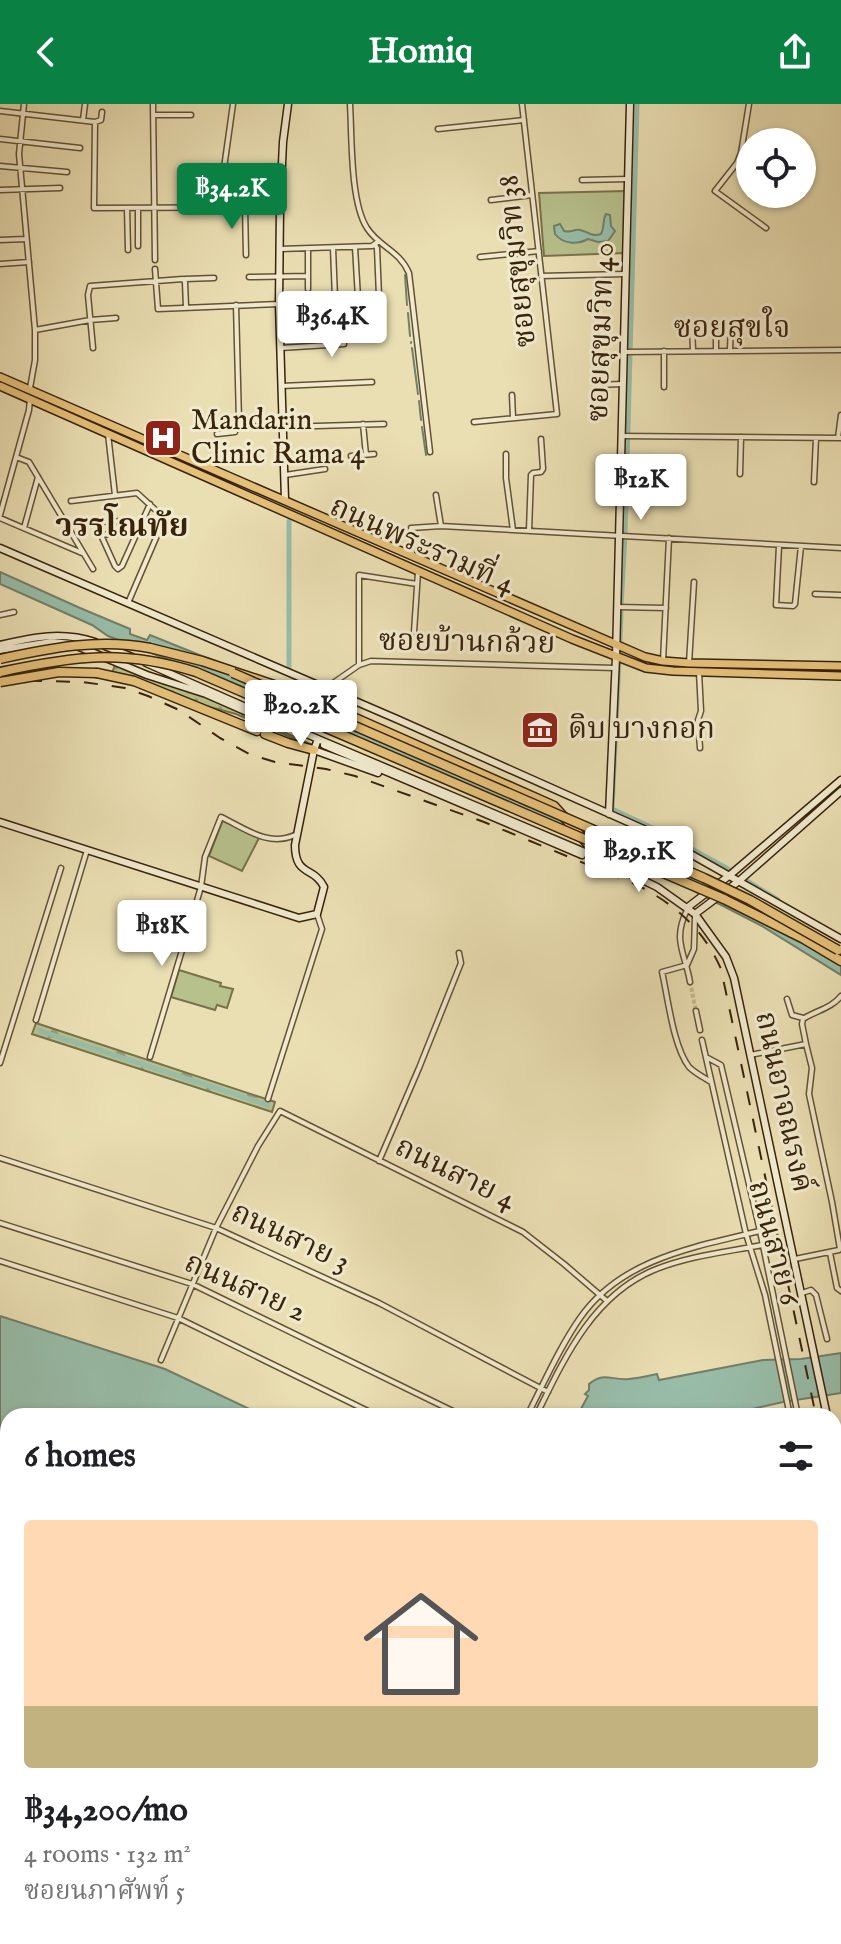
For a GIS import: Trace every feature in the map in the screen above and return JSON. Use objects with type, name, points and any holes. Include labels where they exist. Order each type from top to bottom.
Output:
[{"type":"highway","points":[[0,659],[80,644],[118,644],[168,651],[233,673],[704,878],[750,900],[841,952]]},
{"type":"highway","points":[[0,672],[68,659],[109,656],[171,664],[196,672],[706,891],[804,939],[841,961]]},
{"type":"highway","points":[[0,682],[59,672],[97,673],[154,688],[288,743],[316,744]]},
{"type":"highway","points":[[233,673],[301,694],[554,806],[603,861]]},
{"type":"main road","name":"ถนนพระรามที่ 4","points":[[0,377],[108,433],[129,438],[285,500],[645,657],[689,663],[841,666]]},
{"type":"main road","name":"ถนนพระรามที่ 4","points":[[0,386],[30,394],[417,570],[646,668],[841,676]]},
{"type":"main road","points":[[412,555],[417,570]]},
{"type":"street","points":[[24,104],[20,168],[35,360],[16,457],[0,517],[83,554]]},
{"type":"street","points":[[83,120],[85,104]]},
{"type":"street","points":[[153,104],[155,260]]},
{"type":"street","points":[[195,176],[223,175],[233,104]]},
{"type":"street","points":[[285,500],[279,276],[283,143],[288,104]]},
{"type":"street","points":[[350,104],[358,202],[365,224],[377,243],[400,258],[409,273],[430,452]]},
{"type":"street","name":"ซอยสุขุมวิท 38","points":[[513,418],[557,414],[522,104]]},
{"type":"street","name":"ซอยสุขุมวิท 40","points":[[609,814],[618,534],[625,436],[622,384],[627,352],[625,274],[630,104]]},
{"type":"street","points":[[749,104],[741,153],[715,191],[766,228]]},
{"type":"street","points":[[0,111],[95,122],[101,120],[102,112]]},
{"type":"street","points":[[153,115],[191,115]]},
{"type":"street","points":[[438,129],[524,120]]},
{"type":"street","points":[[95,122],[94,208],[280,207]]},
{"type":"street","points":[[0,139],[80,148]]},
{"type":"street","points":[[0,166],[67,172]]},
{"type":"street","points":[[582,180],[628,179]]},
{"type":"street","points":[[0,190],[60,188]]},
{"type":"street","points":[[491,200],[532,195]]},
{"type":"street","points":[[245,207],[246,255]]},
{"type":"street","points":[[127,208],[128,250]]},
{"type":"street","points":[[138,208],[138,246]]},
{"type":"street","points":[[0,240],[26,239]]},
{"type":"street","points":[[280,249],[355,247],[377,243]]},
{"type":"street","points":[[377,243],[379,296]]},
{"type":"street","points":[[355,247],[358,298]]},
{"type":"street","points":[[333,248],[335,298]]},
{"type":"street","points":[[308,249],[308,289]]},
{"type":"street","points":[[480,257],[539,251]]},
{"type":"street","points":[[0,264],[29,262]]},
{"type":"street","points":[[155,269],[158,309],[279,304]]},
{"type":"street","points":[[541,276],[625,274]]},
{"type":"street","points":[[249,277],[308,276]]},
{"type":"street","points":[[93,348],[88,295],[90,286],[214,278]]},
{"type":"street","points":[[183,279],[186,307]]},
{"type":"street","points":[[217,434],[235,432],[239,421],[236,305]]},
{"type":"street","points":[[35,330],[116,318]]},
{"type":"street","points":[[716,350],[716,326],[731,326],[730,350]]},
{"type":"street","points":[[692,327],[693,350]]},
{"type":"street","points":[[280,348],[344,344],[343,328]]},
{"type":"street","name":"ซอยสุขใจ","points":[[627,352],[841,350]]},
{"type":"street","points":[[664,351],[664,387]]},
{"type":"street","points":[[281,386],[372,382]]},
{"type":"street","points":[[596,385],[622,384]]},
{"type":"street","points":[[474,422],[513,418],[512,395]]},
{"type":"street","points":[[625,436],[840,438],[841,415]]},
{"type":"street","points":[[239,421],[384,424]]},
{"type":"street","points":[[363,424],[366,455]]},
{"type":"street","points":[[108,433],[115,495]]},
{"type":"street","points":[[740,474],[741,437]]},
{"type":"street","points":[[814,482],[816,438]]},
{"type":"street","points":[[529,531],[531,474],[543,469],[541,439]]},
{"type":"street","points":[[351,456],[374,454]]},
{"type":"street","points":[[506,454],[513,530]]},
{"type":"street","points":[[16,457],[29,462],[93,569]]},
{"type":"street","points":[[285,475],[325,469]]},
{"type":"street","points":[[24,528],[38,477]]},
{"type":"street","points":[[71,501],[137,493],[161,515],[163,521],[128,603]]},
{"type":"street","points":[[436,495],[441,526]]},
{"type":"street","points":[[125,521],[98,523],[96,526],[115,566],[120,569],[150,504]]},
{"type":"street","points":[[412,555],[411,528],[441,526],[841,548]]},
{"type":"street","points":[[100,535],[138,532]]},
{"type":"street","points":[[663,661],[669,538]]},
{"type":"street","points":[[779,545],[778,606],[795,606],[801,546]]},
{"type":"street","points":[[0,548],[657,835],[841,939]]},
{"type":"street","points":[[414,632],[417,570]]},
{"type":"street","points":[[359,665],[359,575],[417,584]]},
{"type":"street","points":[[689,663],[694,582]]},
{"type":"street","points":[[815,594],[841,595]]},
{"type":"street","points":[[617,607],[666,608]]},
{"type":"street","points":[[0,615],[14,612]]},
{"type":"street","name":"ถนนอาจณรงค์","points":[[0,648],[52,635],[75,636],[129,655],[316,744],[603,861],[657,887],[698,912],[730,967],[825,1408]]},
{"type":"street","name":"ถนนอาจณรงค์","points":[[0,648],[52,642],[72,644],[147,675],[206,694],[316,744],[576,853],[603,861]]},
{"type":"street","name":"ซอยบ้านกล้วย","points":[[326,688],[359,665],[371,661],[615,668]]},
{"type":"street","points":[[699,672],[700,748]]},
{"type":"street","points":[[268,1099],[322,929],[317,914],[324,887],[320,879],[307,872],[295,859],[295,845],[316,744]]},
{"type":"street","points":[[690,982],[679,939],[680,926],[690,906],[841,780]]},
{"type":"street","points":[[687,965],[694,949],[698,912],[739,881],[841,791]]},
{"type":"street","points":[[150,1057],[201,887],[205,857],[221,817],[259,837],[281,840],[298,835]]},
{"type":"street","points":[[0,822],[299,918],[317,914]]},
{"type":"street","points":[[36,1020],[87,850]]},
{"type":"street","points":[[0,1063],[61,868]]},
{"type":"street","points":[[379,1161],[461,963],[459,953]]},
{"type":"street","points":[[687,965],[662,972],[685,1060],[692,1070],[711,1082]]},
{"type":"street","points":[[787,999],[792,1015],[803,1018],[840,999]]},
{"type":"street","points":[[696,1011],[700,1030]]},
{"type":"street","points":[[795,1259],[840,1249],[809,1094],[812,1068],[803,1018]]},
{"type":"street","name":"ถนนสาย 6","points":[[702,1040],[746,1234],[765,1295],[788,1408]]},
{"type":"street","points":[[750,1055],[806,1044]]},
{"type":"street","name":"ถนนสาย 6","points":[[706,1057],[721,1065],[760,1231],[796,1408]]},
{"type":"street","name":"ถนนสาย 4","points":[[216,1228],[252,1157],[280,1111],[529,1236],[607,1301]]},
{"type":"street","name":"ถนนสาย 3","points":[[0,1158],[216,1228],[379,1303],[548,1392]]},
{"type":"street","name":"ถนนสาย 2","points":[[0,1223],[192,1284],[447,1408]]},
{"type":"street","points":[[161,1360],[216,1228]]},
{"type":"street","points":[[531,1408],[579,1318],[599,1295],[622,1277],[651,1261],[760,1231]]},
{"type":"street","points":[[540,1408],[585,1327],[621,1290],[654,1270],[762,1245]]},
{"type":"street","points":[[830,1252],[837,1288],[841,1291]]},
{"type":"street","points":[[0,1261],[178,1318],[362,1408]]},
{"type":"street","points":[[834,1273],[841,1272]]},
{"type":"street","points":[[802,1293],[811,1290],[816,1295],[827,1339]]},
{"type":"green space","points":[[626,191],[625,253],[544,256],[539,193]]},
{"type":"green space","points":[[115,665],[205,697],[313,745],[236,714],[112,673]]},
{"type":"green space","points":[[223,820],[259,838],[242,871],[209,856]]},
{"type":"green space","points":[[179,970],[233,989],[227,1008],[217,1005],[215,1010],[171,997]]},
{"type":"green space","points":[[36,1023],[275,1102],[272,1112],[32,1034]]},
{"type":"shaded area","points":[[606,214],[610,215],[615,231],[608,241],[588,239],[570,242],[555,234],[554,226],[560,224],[564,231],[601,234]]},
{"type":"shaded area","points":[[0,572],[130,629],[130,634],[147,640],[150,635],[238,669],[718,880],[841,949],[841,975],[762,926],[694,891],[331,734],[220,680],[108,636],[92,625],[0,584]]},
{"type":"shaded area","points":[[0,1316],[165,1369],[247,1408],[0,1408]]},
{"type":"shaded area","points":[[841,1353],[841,1393],[756,1408],[581,1408],[588,1396],[585,1394],[589,1384],[599,1378],[629,1379],[657,1374],[659,1380],[763,1360],[801,1359]]},
{"type":"waterway","points":[[621,607],[637,104]]},
{"type":"waterway","points":[[405,275],[407,305]]},
{"type":"waterway","points":[[408,313],[410,336]]},
{"type":"waterway","points":[[412,348],[418,394]]},
{"type":"waterway","points":[[419,401],[421,420]]},
{"type":"waterway","points":[[422,427],[426,455]]},
{"type":"waterway","points":[[289,521],[289,667]]},
{"type":"waterway","points":[[620,642],[621,612]]},
{"type":"waterway","points":[[619,661],[612,809],[728,869]]},
{"type":"waterway","points":[[747,881],[778,902]]},
{"type":"waterway","points":[[40,1031],[268,1105]]},
{"type":"tunnel","points":[[690,982],[696,1011]]},
{"type":"railway","points":[[0,680],[83,682],[125,688],[179,710],[249,754],[275,762],[355,776],[484,822],[637,885],[676,910],[697,930],[721,969],[814,1408]]},
{"type":"place","name":"Mandarin Clinic Rama 4","points":[[163,438]]},
{"type":"place","name":"ดิบ บางกอก","points":[[540,730]]},
{"type":"district","name":"วรรโณทัย","points":[[122,527]]}]
